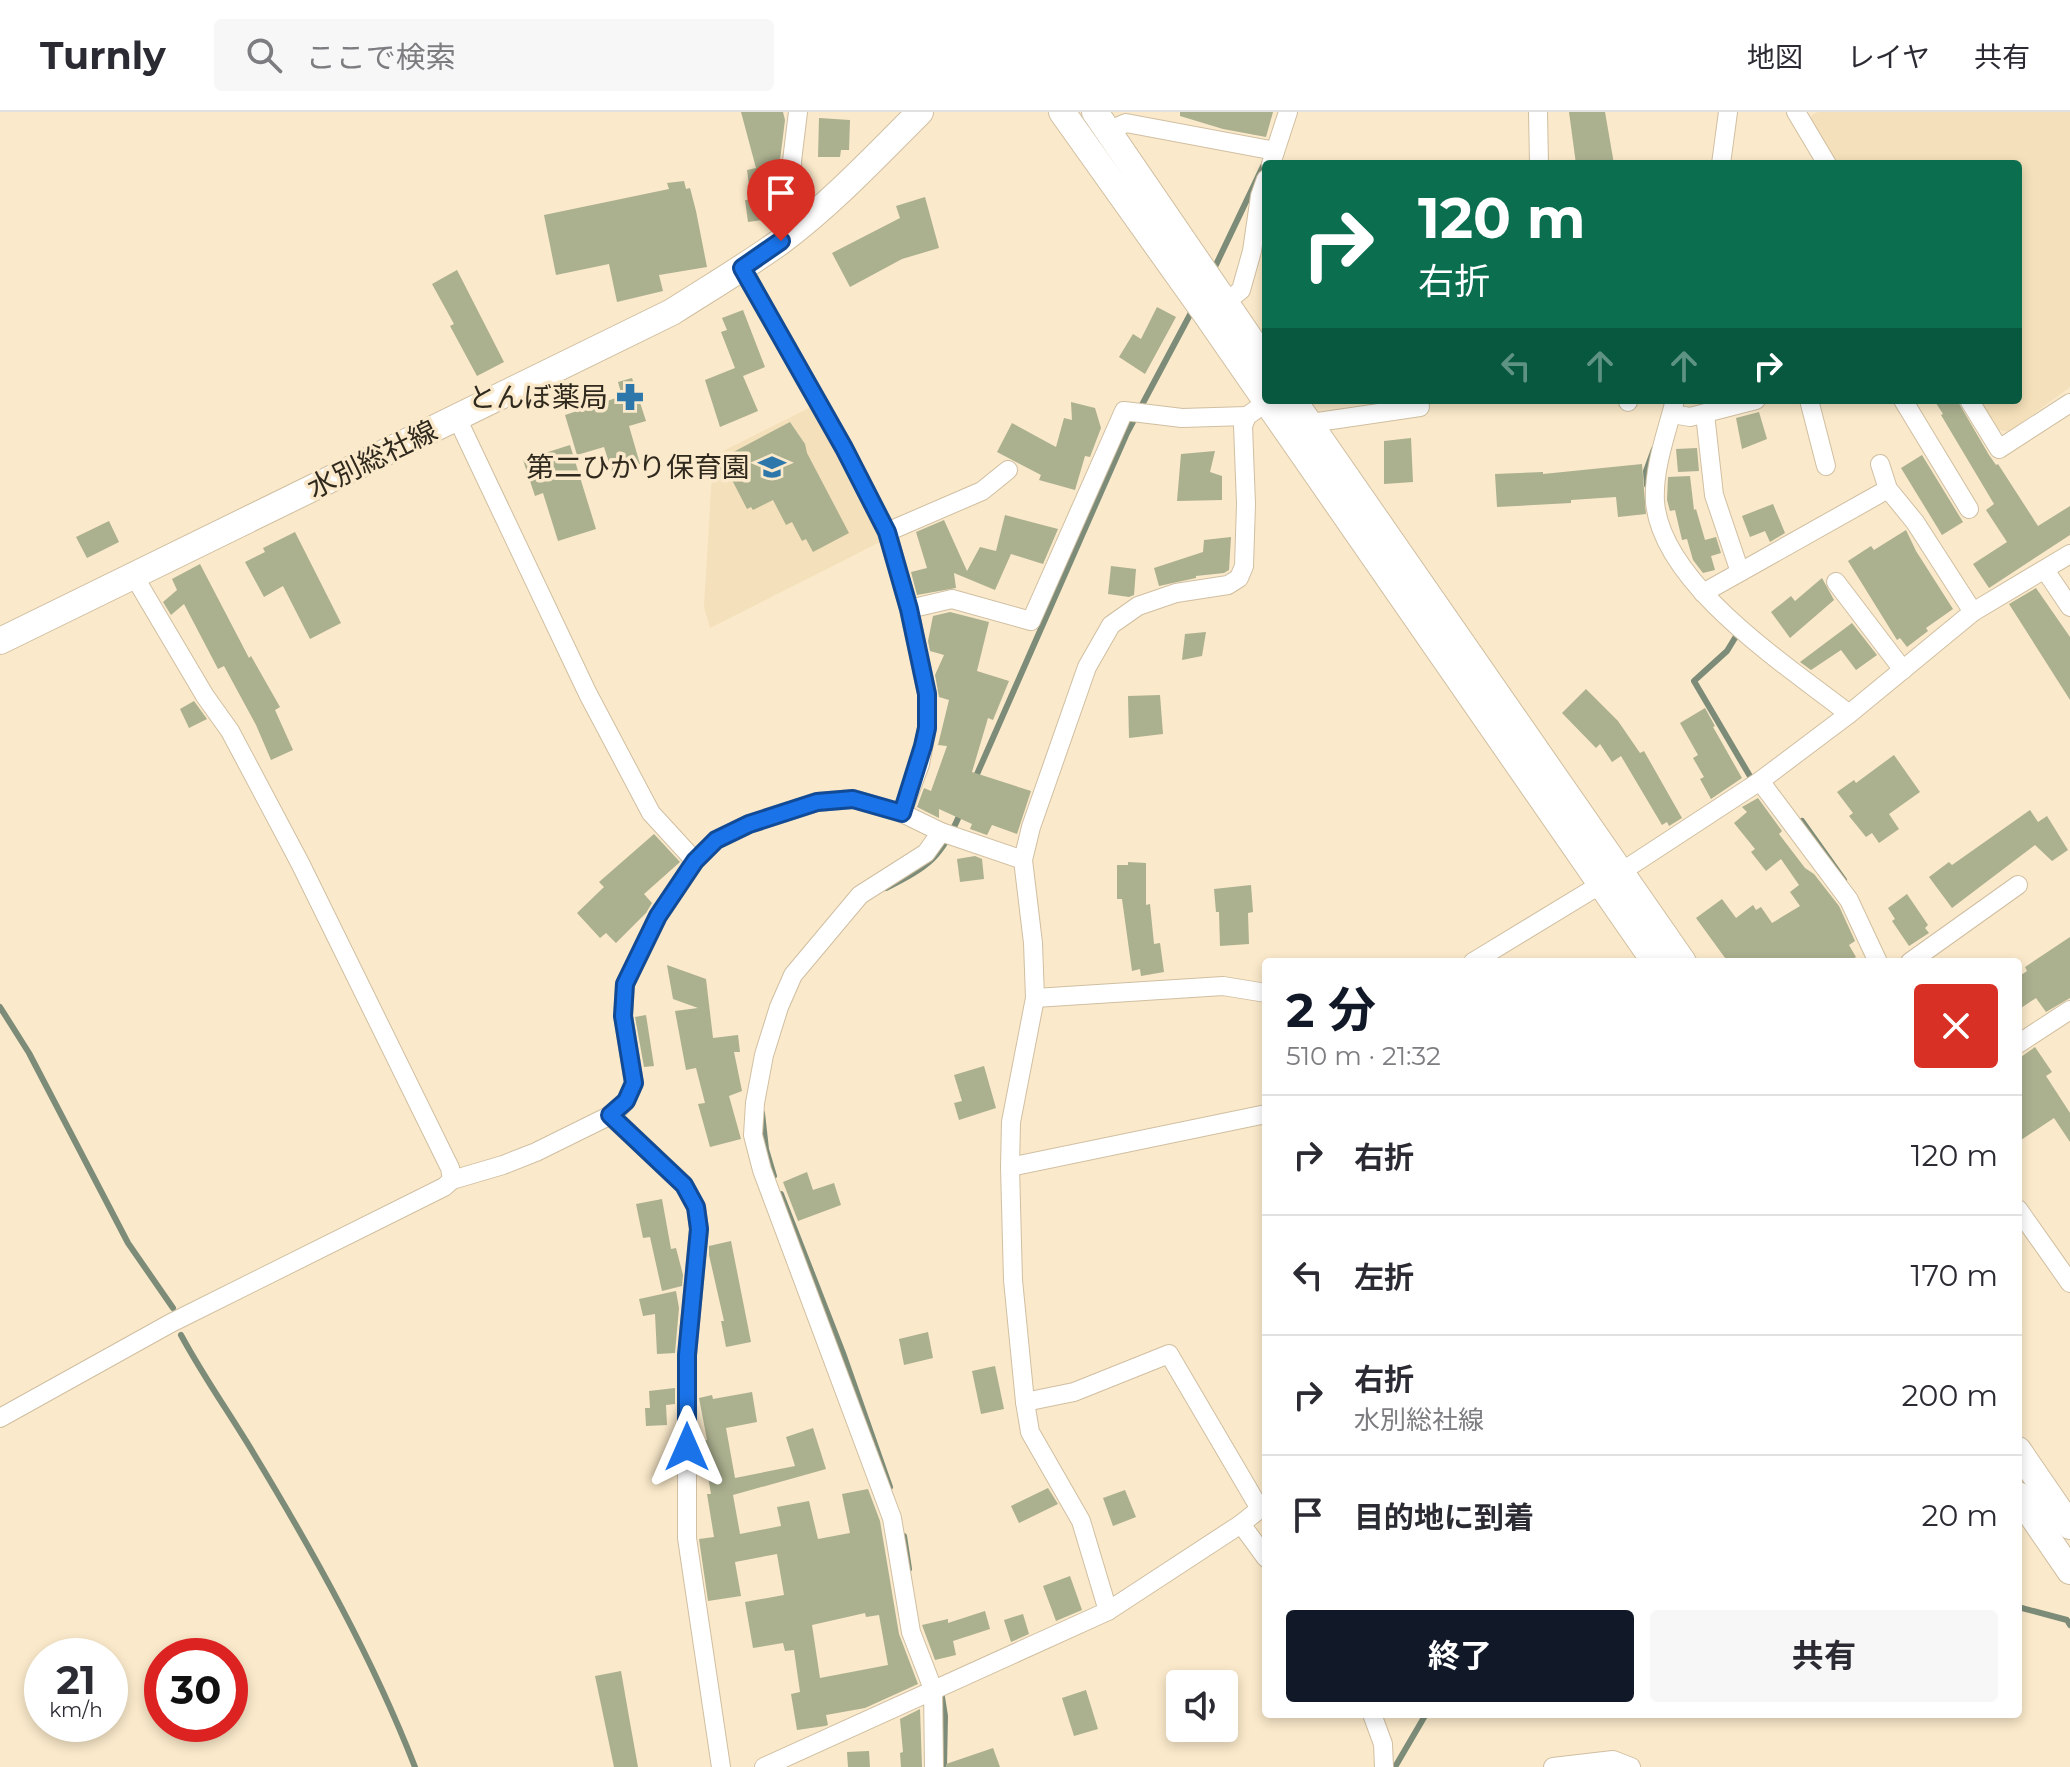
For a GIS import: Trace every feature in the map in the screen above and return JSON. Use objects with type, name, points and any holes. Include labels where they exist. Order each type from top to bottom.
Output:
[{"type":"street","points":[[794,231],[792,161],[798,112]]},
{"type":"street","name":"水別総社線","points":[[0,641],[672,312],[794,231],[850,183],[920,112]]},
{"type":"street","points":[[1062,112],[1207,297],[1262,358]]},
{"type":"street","points":[[1102,122],[1126,123],[1270,154],[1288,112]]},
{"type":"street","points":[[1538,112],[1539,160]]},
{"type":"street","points":[[1722,160],[1728,112]]},
{"type":"street","points":[[1796,112],[1825,160]]},
{"type":"street","points":[[1102,122],[1262,392]]},
{"type":"street","points":[[1207,297],[1241,290],[1260,242],[1262,190]]},
{"type":"street","points":[[742,268],[844,448],[887,532],[909,609],[927,694],[927,728],[920,764],[902,813]]},
{"type":"street","points":[[1971,404],[1999,449],[2070,403]]},
{"type":"street","points":[[909,609],[952,599],[1031,621],[1124,411],[1182,418],[1269,404],[1311,423],[1611,878],[1653,958]]},
{"type":"street","points":[[1108,1611],[1081,1521],[1030,1432],[1025,1402],[1013,1280],[1010,1167],[1011,1122],[1035,998],[1033,943],[1023,860],[1031,827],[1087,667],[1111,625],[1138,606],[1176,593],[1228,585],[1239,578],[1244,566],[1246,504],[1243,426],[1269,404]]},
{"type":"street","points":[[1269,404],[1611,878],[1680,958]]},
{"type":"street","points":[[1311,423],[1420,407],[1420,404]]},
{"type":"street","points":[[1741,404],[1690,417],[1674,407],[1656,473],[1655,502],[1659,519],[1673,551],[1703,593],[1725,615],[1849,714]]},
{"type":"street","points":[[1810,404],[1826,466]]},
{"type":"street","points":[[1905,404],[1969,509]]},
{"type":"street","points":[[1705,414],[1714,495],[1740,572]]},
{"type":"street","points":[[457,418],[588,694],[651,813],[695,861]]},
{"type":"street","points":[[1880,464],[1888,489],[1915,522],[1973,612]]},
{"type":"street","points":[[887,532],[982,491],[1008,470]]},
{"type":"street","points":[[1703,593],[1888,489]]},
{"type":"street","points":[[1480,958],[1611,878],[1756,783],[1849,714],[1973,612],[2070,554]]},
{"type":"street","points":[[2045,570],[2070,607]]},
{"type":"street","points":[[134,576],[237,744],[300,863],[450,1168],[452,1180]]},
{"type":"street","points":[[1836,582],[1903,670]]},
{"type":"street","points":[[1756,783],[1849,900],[1876,958]]},
{"type":"street","points":[[0,1418],[171,1323],[444,1187],[452,1180],[525,1157],[610,1115],[626,1101],[634,1083],[623,1016],[625,984],[658,916],[695,861],[716,840],[749,824],[817,802],[853,799],[902,813],[948,835],[1023,860]]},
{"type":"street","points":[[934,1767],[938,1687],[911,1632],[892,1518],[762,1170],[753,1135],[764,1055],[793,975],[860,895],[926,853],[948,835]]},
{"type":"street","points":[[1916,958],[2018,885]]},
{"type":"street","points":[[1035,998],[1223,986],[1262,992]]},
{"type":"street","points":[[2022,1041],[2070,1010]]},
{"type":"street","points":[[610,1115],[684,1185],[696,1207],[699,1229],[687,1355],[687,1538],[721,1767]]},
{"type":"street","points":[[1010,1167],[1262,1115]]},
{"type":"street","points":[[2022,1215],[2070,1283]]},
{"type":"street","points":[[1025,1402],[1074,1392],[1169,1354],[1262,1504]]},
{"type":"street","points":[[2022,1456],[2070,1526]]},
{"type":"street","points":[[2022,1501],[2070,1571]]},
{"type":"street","points":[[764,1767],[1108,1611],[1241,1524],[1262,1507]]},
{"type":"street","points":[[1241,1524],[1262,1553]]},
{"type":"street","points":[[1373,1718],[1383,1744],[1384,1767]]},
{"type":"street","points":[[1553,1767],[1613,1760],[1631,1767]]},
{"type":"shaded area","points":[[1818,112],[2070,112],[2070,387],[2009,432],[1999,430],[1982,404],[2022,404],[2022,160],[1835,160],[1811,122],[1812,115]]},
{"type":"shaded area","points":[[813,406],[884,540],[710,628],[704,607],[713,456]]},
{"type":"building","points":[[741,112],[783,112],[781,183],[776,185],[780,211],[770,212],[769,219],[748,222],[745,200],[751,200],[747,170],[756,168]]},
{"type":"building","points":[[1180,112],[1273,112],[1266,137],[1223,129],[1180,116]]},
{"type":"building","points":[[1569,112],[1605,112],[1613,160],[1575,160]]},
{"type":"building","points":[[819,118],[850,120],[849,150],[841,150],[840,157],[818,157]]},
{"type":"building","points":[[684,181],[686,189],[690,188],[707,267],[659,275],[663,291],[617,302],[609,264],[556,275],[544,215],[669,189],[667,183]]},
{"type":"building","points":[[925,197],[939,248],[902,259],[850,287],[832,253],[900,218],[896,206]]},
{"type":"building","points":[[457,270],[504,362],[477,376],[432,284]]},
{"type":"building","points":[[1157,307],[1176,317],[1145,374],[1119,357],[1133,334],[1141,339]]},
{"type":"building","points":[[743,310],[765,367],[743,376],[758,411],[720,427],[705,380],[735,368],[721,332],[727,330],[722,318]]},
{"type":"building","points":[[632,378],[646,421],[629,426],[640,464],[612,472],[604,447],[577,455],[565,415],[622,396],[618,382]]},
{"type":"building","points":[[1071,402],[1095,408],[1101,428],[1090,457],[1085,456],[1075,490],[1039,480],[1041,475],[997,452],[1012,423],[1056,447],[1064,418],[1072,420]]},
{"type":"building","points":[[1937,404],[1959,404],[1989,455],[2038,526],[2070,506],[2070,535],[1989,588],[1973,564],[2007,542],[1986,510],[1994,504]]},
{"type":"building","points":[[1759,412],[1767,439],[1742,449],[1736,418]]},
{"type":"building","points":[[790,422],[805,444],[849,533],[813,552],[806,539],[802,541],[792,522],[786,525],[773,500],[753,510],[751,507],[747,509],[732,480],[727,482],[718,465],[726,461],[724,457]]},
{"type":"building","points":[[1411,438],[1413,482],[1384,484],[1384,441]]},
{"type":"building","points":[[570,445],[596,529],[558,541],[543,493],[535,496],[523,460]]},
{"type":"building","points":[[1697,448],[1699,471],[1678,472],[1676,449]]},
{"type":"building","points":[[1215,451],[1210,472],[1222,476],[1222,500],[1177,501],[1181,454]]},
{"type":"building","points":[[1922,455],[1963,522],[1942,535],[1901,468]]},
{"type":"building","points":[[1642,464],[1646,514],[1618,517],[1616,497],[1497,507],[1495,474],[1543,474]]},
{"type":"building","points":[[1690,476],[1694,510],[1705,540],[1716,537],[1721,553],[1711,556],[1715,570],[1703,573],[1693,560],[1687,539],[1682,540],[1675,510],[1670,511],[1667,500],[1668,477]]},
{"type":"building","points":[[1773,504],[1785,533],[1770,542],[1765,531],[1750,537],[1742,516]]},
{"type":"building","points":[[1005,515],[1058,529],[1043,564],[1011,554],[995,590],[954,573],[956,588],[917,595],[911,572],[927,568],[916,532],[944,520],[967,571],[980,547],[996,551]]},
{"type":"building","points":[[109,521],[119,542],[87,558],[76,537]]},
{"type":"building","points":[[1906,530],[1953,609],[1926,628],[1928,631],[1907,647],[1900,638],[1897,640],[1848,561],[1871,546],[1874,550]]},
{"type":"building","points":[[295,532],[341,623],[310,639],[283,586],[264,597],[245,562],[265,552],[263,548]]},
{"type":"building","points":[[1231,537],[1229,570],[1159,586],[1154,568],[1203,552],[1204,540]]},
{"type":"building","points":[[200,564],[249,658],[251,656],[280,707],[275,710],[293,750],[271,760],[224,666],[218,669],[184,604],[171,615],[163,602],[177,590],[172,579]]},
{"type":"building","points":[[1111,566],[1136,569],[1134,595],[1108,594]]},
{"type":"building","points":[[1822,578],[1834,600],[1790,638],[1771,612],[1791,596],[1795,601]]},
{"type":"building","points":[[2036,588],[2070,637],[2070,700],[2009,604]]},
{"type":"building","points":[[950,612],[989,622],[977,671],[1009,681],[993,720],[988,718],[972,772],[1031,791],[1017,834],[992,825],[987,835],[970,829],[972,824],[939,809],[939,818],[917,807],[924,788],[931,791],[947,746],[938,745],[949,700],[939,697],[935,675],[944,655],[930,651],[928,641],[933,616]]},
{"type":"building","points":[[1852,623],[1877,655],[1856,670],[1841,650],[1811,670],[1800,662]]},
{"type":"building","points":[[1206,632],[1202,656],[1182,660],[1185,634]]},
{"type":"building","points":[[1586,689],[1618,721],[1640,753],[1644,751],[1682,818],[1669,826],[1667,822],[1662,825],[1621,756],[1612,762],[1600,744],[1596,748],[1562,713]]},
{"type":"building","points":[[1160,695],[1163,734],[1129,738],[1128,696]]},
{"type":"building","points":[[194,701],[207,719],[189,728],[180,709]]},
{"type":"building","points":[[1705,708],[1742,778],[1711,799],[1700,779],[1704,777],[1693,758],[1698,755],[1680,723]]},
{"type":"building","points":[[1894,755],[1920,792],[1889,814],[1899,829],[1879,843],[1872,833],[1866,837],[1849,816],[1853,813],[1837,792],[1854,780],[1856,783]]},
{"type":"building","points":[[1758,798],[1782,831],[1779,834],[1839,906],[1855,941],[1849,945],[1856,957],[1725,958],[1696,918],[1722,899],[1736,918],[1753,905],[1756,910],[1761,907],[1772,923],[1800,906],[1790,892],[1799,885],[1781,859],[1766,871],[1751,852],[1755,849],[1734,823],[1747,812],[1742,807]]},
{"type":"building","points":[[2030,810],[2038,822],[2047,816],[2068,850],[2052,861],[2035,845],[1952,908],[1929,877],[1949,862],[1952,865]]},
{"type":"building","points":[[654,834],[680,862],[644,894],[652,903],[616,943],[606,933],[600,938],[577,913],[604,887],[599,882]]},
{"type":"building","points":[[975,856],[982,859],[984,879],[960,882],[957,859]]},
{"type":"building","points":[[1128,862],[1146,863],[1146,905],[1150,904],[1154,944],[1160,943],[1164,972],[1141,976],[1140,969],[1132,971],[1122,899],[1117,899],[1117,865],[1128,865]]},
{"type":"building","points":[[1251,885],[1253,912],[1248,913],[1249,944],[1220,946],[1219,912],[1216,912],[1214,889]]},
{"type":"building","points":[[1907,894],[1928,925],[1925,928],[1929,933],[1909,946],[1892,921],[1895,919],[1888,908]]},
{"type":"building","points":[[2070,937],[2070,998],[2046,1012],[2036,998],[2022,1007],[2022,974],[2027,971],[2025,967]]},
{"type":"building","points":[[667,965],[706,979],[713,1038],[738,1035],[740,1052],[734,1052],[742,1091],[729,1096],[741,1139],[710,1147],[698,1104],[705,1103],[696,1068],[686,1070],[675,1011],[698,1008],[673,999]]},
{"type":"building","points":[[646,1015],[654,1066],[644,1067],[635,1017]]},
{"type":"building","points":[[2035,1047],[2052,1072],[2046,1076],[2070,1113],[2070,1142],[2054,1118],[2022,1139],[2022,1056]]},
{"type":"building","points":[[984,1066],[996,1108],[959,1120],[954,1103],[962,1101],[954,1075]]},
{"type":"building","points":[[807,1172],[813,1190],[834,1183],[841,1205],[798,1221],[783,1182]]},
{"type":"building","points":[[662,1199],[671,1249],[676,1248],[683,1275],[682,1286],[662,1291],[650,1237],[643,1238],[636,1204]]},
{"type":"building","points":[[731,1241],[751,1342],[726,1347],[709,1246]]},
{"type":"building","points":[[676,1291],[679,1308],[675,1353],[657,1354],[655,1314],[643,1316],[639,1299]]},
{"type":"building","points":[[928,1332],[933,1358],[904,1365],[899,1339]]},
{"type":"building","points":[[995,1366],[1004,1409],[981,1414],[972,1371]]},
{"type":"building","points":[[675,1388],[675,1404],[666,1405],[667,1425],[646,1426],[645,1408],[650,1408],[649,1391]]},
{"type":"building","points":[[752,1392],[757,1422],[726,1428],[735,1478],[795,1466],[786,1437],[813,1428],[826,1469],[733,1495],[740,1534],[781,1526],[777,1507],[809,1501],[818,1539],[850,1533],[842,1494],[868,1489],[880,1521],[899,1634],[918,1684],[865,1708],[826,1715],[828,1725],[797,1730],[791,1694],[800,1692],[794,1650],[785,1651],[783,1643],[753,1648],[745,1602],[784,1595],[777,1554],[735,1562],[741,1596],[708,1601],[699,1539],[714,1537],[702,1441],[707,1440],[699,1398],[712,1395],[713,1399]],"holes":[[[865,1613],[866,1617],[879,1615],[888,1665],[820,1678],[812,1625]]]},
{"type":"building","points":[[1048,1488],[1058,1504],[1019,1523],[1011,1506]]},
{"type":"building","points":[[1125,1490],[1136,1517],[1113,1526],[1103,1498]]},
{"type":"building","points":[[1070,1576],[1082,1610],[1056,1621],[1043,1586]]},
{"type":"building","points":[[985,1611],[990,1629],[953,1641],[956,1655],[935,1660],[922,1625],[948,1619],[948,1623]]},
{"type":"building","points":[[1023,1614],[1029,1634],[1011,1642],[1004,1620]]},
{"type":"building","points":[[621,1671],[638,1767],[614,1767],[595,1676]]},
{"type":"building","points":[[1086,1690],[1098,1729],[1074,1736],[1062,1698]]},
{"type":"building","points":[[920,1709],[922,1767],[901,1767],[900,1719]]},
{"type":"building","points":[[993,1748],[1000,1767],[946,1767],[946,1764]]},
{"type":"building","points":[[869,1751],[870,1767],[848,1767],[847,1752]]},
{"type":"waterway","points":[[1213,271],[1262,168]]},
{"type":"waterway","points":[[974,781],[1127,433],[1193,309]]},
{"type":"waterway","points":[[1647,485],[1646,471],[1654,449]]},
{"type":"waterway","points":[[1738,633],[1727,651],[1694,681],[1754,783]]},
{"type":"waterway","points":[[886,888],[932,859],[940,851],[960,814]]},
{"type":"waterway","points":[[1802,821],[1844,880]]},
{"type":"waterway","points":[[0,1007],[29,1053],[128,1243],[173,1308]]},
{"type":"waterway","points":[[762,1113],[766,1149],[774,1176]]},
{"type":"waterway","points":[[781,1194],[843,1353],[890,1487]]},
{"type":"waterway","points":[[181,1335],[320,1568],[361,1646],[415,1767]]},
{"type":"waterway","points":[[904,1536],[909,1569]]},
{"type":"waterway","points":[[2022,1608],[2067,1620],[2070,1625]]},
{"type":"waterway","points":[[941,1691],[945,1716],[944,1767]]},
{"type":"waterway","points":[[1395,1767],[1424,1718]]},
{"type":"place","name":"とんぼ薬局","points":[[630,397]]},
{"type":"place","name":"第二ひかり保育園","points":[[772,467]]},
{"type":"route","points":[[687,1447],[687,1355],[699,1229],[696,1207],[684,1185],[610,1115],[626,1101],[634,1083],[623,1016],[625,984],[658,916],[695,861],[716,840],[749,824],[817,802],[853,799],[902,813],[920,764],[927,728],[927,694],[909,609],[887,532],[844,448],[742,268],[781,241]]}]
